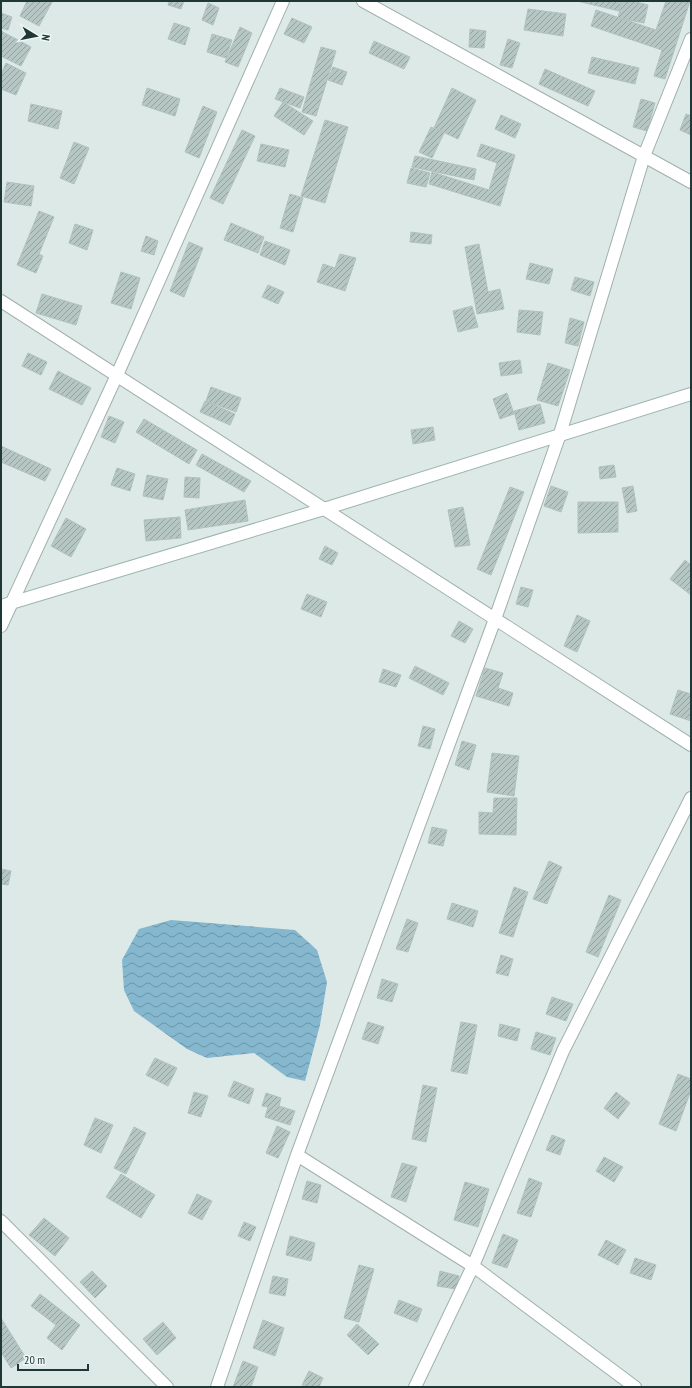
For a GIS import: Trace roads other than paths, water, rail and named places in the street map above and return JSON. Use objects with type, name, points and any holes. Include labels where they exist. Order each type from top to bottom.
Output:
[{"type":"street","points":[[1,626],[6,605],[117,376],[283,1]]},
{"type":"street","points":[[363,1],[691,182]]},
{"type":"street","points":[[217,1387],[297,1155],[495,619],[560,434],[644,156],[691,39]]},
{"type":"street","points":[[1,301],[691,745]]},
{"type":"street","points":[[6,605],[324,509],[691,394]]},
{"type":"street","points":[[415,1387],[473,1266],[563,1051],[691,798]]},
{"type":"street","points":[[297,1155],[473,1266],[635,1387]]},
{"type":"street","points":[[1,1221],[167,1387]]},
{"type":"water","points":[[171,920],[295,930],[317,950],[327,982],[320,1025],[305,1081],[287,1077],[254,1053],[207,1058],[187,1049],[134,1011],[124,990],[122,960],[139,929]]}]
